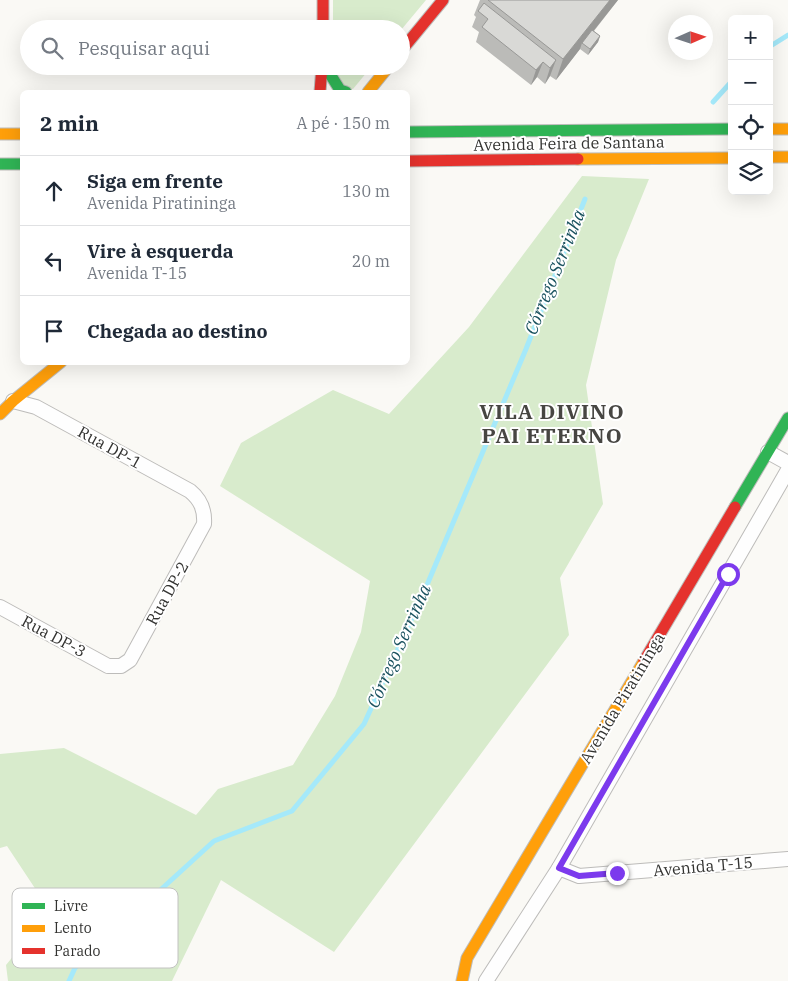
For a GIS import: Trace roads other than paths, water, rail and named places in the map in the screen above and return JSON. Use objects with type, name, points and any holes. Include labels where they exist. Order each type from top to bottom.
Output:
[{"type":"street","points":[[323,20],[324,0]]},
{"type":"street","points":[[410,40],[443,0]]},
{"type":"street","points":[[320,90],[323,75]]},
{"type":"street","points":[[330,75],[340,90]]},
{"type":"street","points":[[370,90],[382,75]]},
{"type":"street","name":"Avenida Feira de Santana","points":[[410,132],[728,129]]},
{"type":"street","points":[[773,129],[788,129]]},
{"type":"street","points":[[0,134],[20,134]]},
{"type":"street","points":[[773,157],[788,157]]},
{"type":"street","name":"Avenida Feira de Santana","points":[[410,161],[728,158]]},
{"type":"street","points":[[0,164],[20,164]]},
{"type":"street","points":[[0,414],[57,365]]},
{"type":"street","name":"Rua DP-1","points":[[14,401],[36,407],[190,491],[197,496],[200,503]]},
{"type":"street","name":"Avenida Piratininga","points":[[462,981],[467,958],[788,418]]},
{"type":"street","points":[[768,452],[788,464]]},
{"type":"street","name":"Avenida Piratininga","points":[[486,981],[559,868],[788,470]]},
{"type":"street","name":"Rua DP-2","points":[[108,666],[120,666],[130,660],[204,524],[204,512],[200,503]]},
{"type":"street","name":"Rua DP-3","points":[[0,607],[108,666]]},
{"type":"street","name":"Avenida T-15","points":[[559,868],[579,876],[788,859]]},
{"type":"waterway","name":"Córrego Serrinha","points":[[773,44],[788,35]]},
{"type":"waterway","name":"Córrego Serrinha","points":[[713,102],[728,85]]},
{"type":"waterway","name":"Córrego Serrinha","points":[[163,888],[214,841],[292,811],[364,724],[427,585],[526,349],[585,199]]},
{"type":"waterway","name":"Córrego Serrinha","points":[[69,981],[75,968]]},
{"type":"district","name":"VILA DIVINO PAI ETERNO","points":[[552,424]]}]
